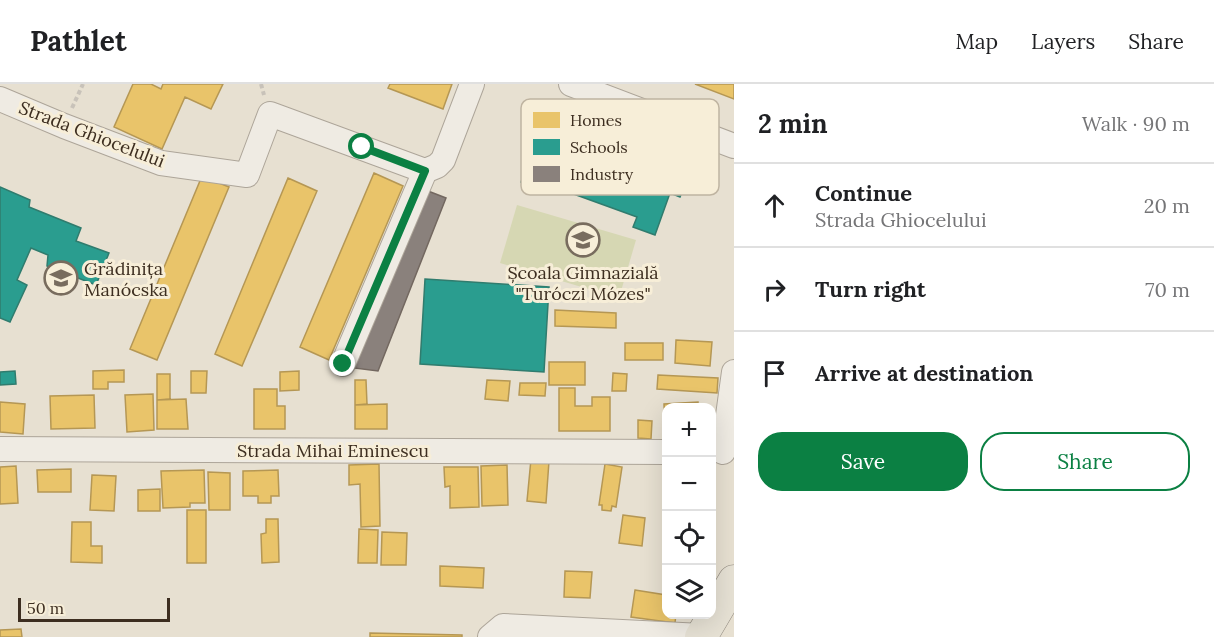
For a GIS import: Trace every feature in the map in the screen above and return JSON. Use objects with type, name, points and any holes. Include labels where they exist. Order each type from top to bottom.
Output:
[{"type":"main road","points":[[702,637],[734,581]]},
{"type":"street","points":[[343,364],[425,171],[437,166],[443,160],[472,84]]},
{"type":"street","points":[[571,84],[610,99]]},
{"type":"street","name":"Strada Ghiocelului","points":[[0,99],[161,163],[247,175],[270,114],[425,171]]},
{"type":"street","points":[[719,140],[734,146]]},
{"type":"street","points":[[723,452],[734,372]]},
{"type":"street","name":"Strada Mihai Eminescu","points":[[0,449],[662,452]]},
{"type":"street","points":[[490,637],[503,626],[702,637]]},
{"type":"green space","points":[[517,205],[636,240],[619,298],[500,263]]},
{"type":"building: Homes","points":[[133,84],[151,84],[161,89],[163,84],[223,84],[211,109],[185,97],[162,149],[114,127]]},
{"type":"building: Homes","points":[[390,84],[452,84],[443,109],[388,88]]},
{"type":"building: Homes","points":[[695,84],[734,84],[734,99]]},
{"type":"building: Homes","points":[[374,173],[403,186],[329,360],[300,347]]},
{"type":"building: Homes","points":[[202,176],[229,187],[157,360],[130,349]]},
{"type":"building: Homes","points":[[288,178],[317,191],[242,366],[215,354]]},
{"type":"building: Homes","points":[[555,310],[616,313],[616,328],[555,326]]},
{"type":"building: Homes","points":[[676,340],[712,342],[710,366],[675,363]]},
{"type":"building: Homes","points":[[625,343],[663,343],[663,360],[625,360]]},
{"type":"building: Homes","points":[[549,362],[585,362],[585,385],[549,385]]},
{"type":"building: Homes","points":[[124,370],[124,382],[108,382],[108,389],[93,389],[93,371]]},
{"type":"building: Homes","points":[[191,371],[207,371],[206,393],[191,393]]},
{"type":"building: Homes","points":[[299,371],[299,390],[280,391],[280,372]]},
{"type":"building: Homes","points":[[613,373],[627,374],[626,391],[612,391]]},
{"type":"building: Homes","points":[[157,374],[170,374],[170,399],[157,400]]},
{"type":"building: Homes","points":[[658,375],[718,378],[717,393],[657,389]]},
{"type":"building: Homes","points":[[355,380],[366,380],[367,404],[355,405]]},
{"type":"building: Homes","points":[[487,380],[510,381],[508,401],[485,399]]},
{"type":"building: Homes","points":[[520,383],[546,383],[545,396],[519,395]]},
{"type":"building: Homes","points":[[559,388],[575,388],[575,406],[592,406],[592,397],[610,397],[610,431],[559,431]]},
{"type":"building: Homes","points":[[254,389],[277,389],[277,406],[285,406],[285,429],[254,429]]},
{"type":"building: Homes","points":[[153,394],[154,430],[127,432],[125,395]]},
{"type":"building: Homes","points":[[94,395],[95,428],[51,429],[50,396]]},
{"type":"building: Homes","points":[[186,399],[188,429],[157,429],[157,400]]},
{"type":"building: Homes","points":[[0,402],[25,404],[23,434],[0,432]]},
{"type":"building: Homes","points":[[387,404],[387,429],[355,429],[355,405]]},
{"type":"building: Homes","points":[[638,420],[652,421],[651,439],[638,438]]},
{"type":"building: Homes","points":[[531,459],[549,461],[546,503],[527,501]]},
{"type":"building: Homes","points":[[379,464],[380,526],[361,527],[360,484],[349,485],[349,465]]},
{"type":"building: Homes","points":[[605,464],[622,467],[616,507],[612,506],[611,511],[602,510],[602,505],[599,505]]},
{"type":"building: Homes","points":[[507,465],[508,505],[482,506],[481,466]]},
{"type":"building: Homes","points":[[16,466],[18,503],[0,504],[0,467]]},
{"type":"building: Homes","points":[[444,467],[478,467],[479,507],[450,508],[450,486],[445,487]]},
{"type":"building: Homes","points":[[71,469],[71,492],[38,492],[37,470]]},
{"type":"building: Homes","points":[[204,470],[205,503],[190,503],[190,507],[163,508],[161,471]]},
{"type":"building: Homes","points":[[278,470],[279,496],[271,496],[271,503],[258,503],[258,496],[243,496],[243,471]]},
{"type":"building: Homes","points":[[208,472],[230,473],[230,510],[209,510]]},
{"type":"building: Homes","points":[[92,475],[116,476],[114,511],[90,510]]},
{"type":"building: Homes","points":[[160,489],[160,511],[138,511],[138,490]]},
{"type":"building: Homes","points":[[187,510],[206,510],[206,563],[187,563]]},
{"type":"building: Homes","points":[[623,515],[645,518],[642,546],[619,543]]},
{"type":"building: Homes","points":[[266,519],[278,519],[279,562],[262,563],[261,534],[266,533]]},
{"type":"building: Homes","points":[[72,522],[91,522],[91,546],[102,546],[102,563],[71,562]]},
{"type":"building: Homes","points":[[359,529],[378,530],[377,563],[358,563]]},
{"type":"building: Homes","points":[[382,532],[407,533],[406,565],[381,565]]},
{"type":"building: Homes","points":[[440,566],[484,568],[483,588],[440,586]]},
{"type":"building: Homes","points":[[565,571],[592,572],[590,598],[564,597]]},
{"type":"building: Homes","points":[[635,590],[662,594],[662,619],[675,619],[675,623],[631,617]]},
{"type":"building: Homes","points":[[21,629],[22,637],[0,637],[0,630]]},
{"type":"building: Homes","points":[[370,633],[462,635],[462,637],[370,637]]},
{"type":"building: Schools","points":[[0,187],[30,200],[29,207],[81,228],[76,241],[109,253],[96,285],[47,266],[48,255],[31,248],[17,280],[27,285],[10,322],[0,318]]},
{"type":"building: Schools","points":[[576,195],[669,195],[655,235],[633,227],[637,217]]},
{"type":"building: Schools","points":[[425,279],[549,287],[544,372],[420,364]]},
{"type":"building: Schools","points":[[15,371],[16,384],[0,385],[0,372]]},
{"type":"building: Industry","points":[[428,191],[446,198],[378,371],[354,368]]},
{"type":"place","name":"Școala Gimnazială \"Turóczi Mózes\"","points":[[583,240]]},
{"type":"place","name":"Grădinița Manócska","points":[[61,278]]},
{"type":"route","points":[[343,364],[425,171],[362,147]]}]
